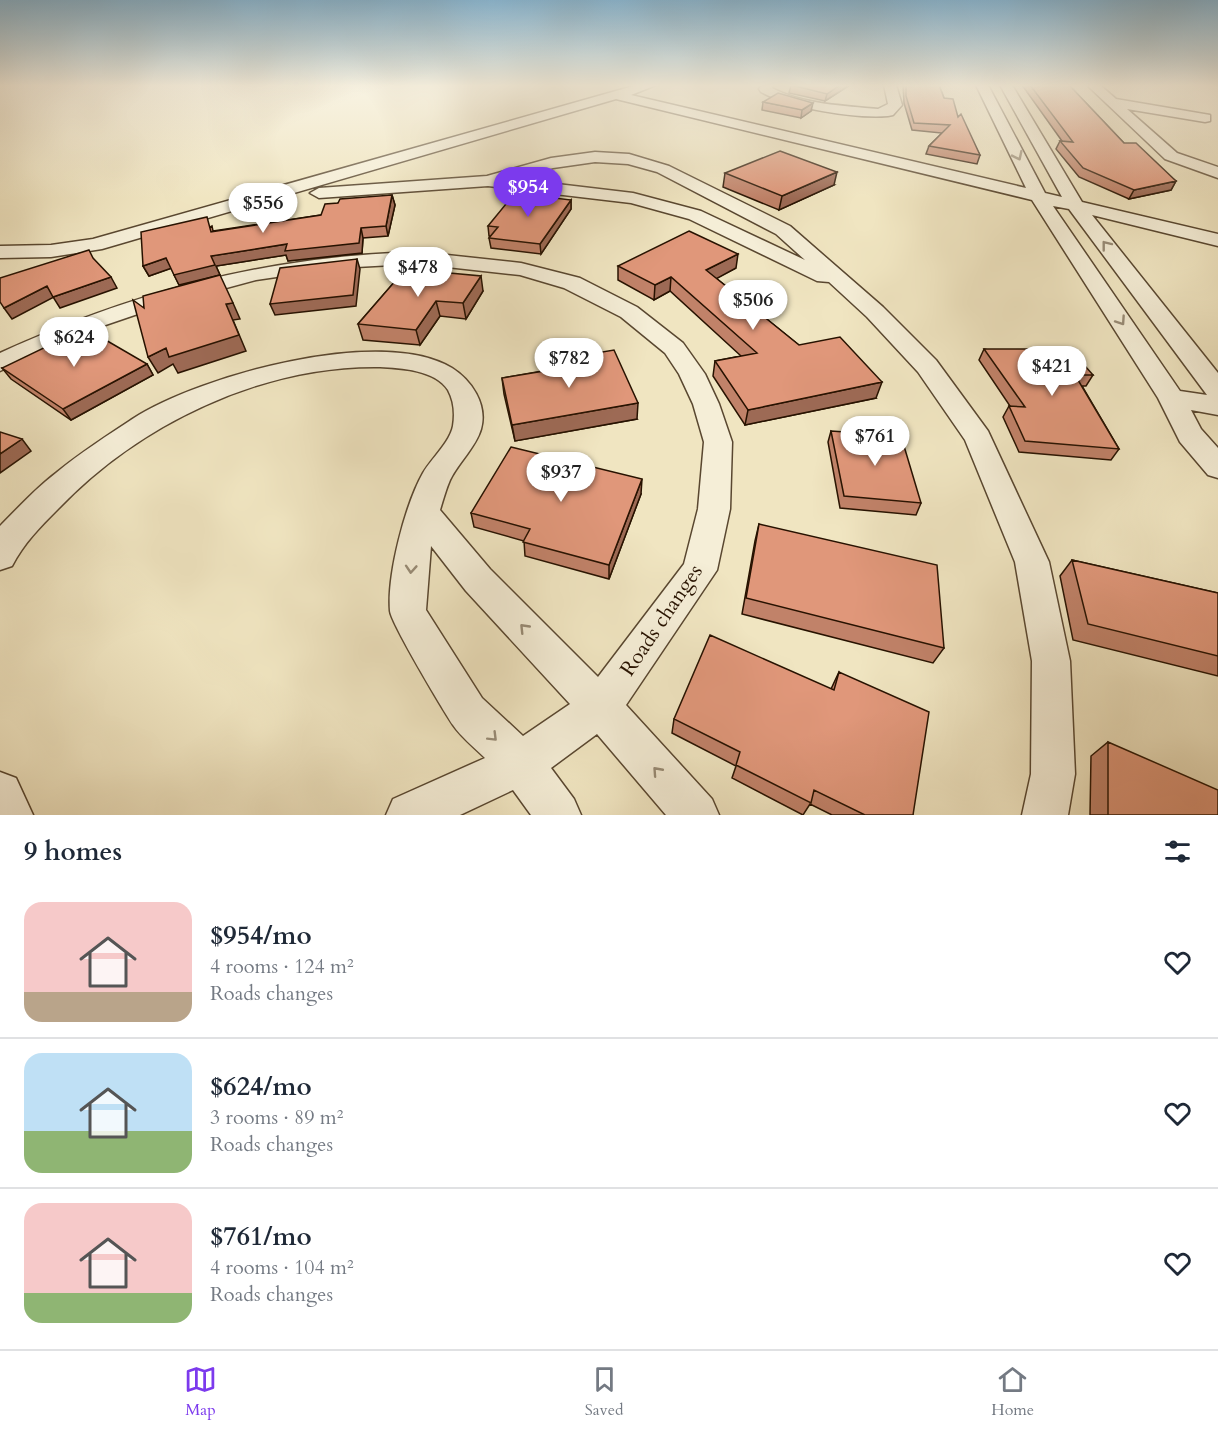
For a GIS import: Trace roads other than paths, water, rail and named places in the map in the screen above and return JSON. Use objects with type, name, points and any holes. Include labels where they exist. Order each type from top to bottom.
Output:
[{"type":"street","points":[[0,252],[51,251],[94,245],[232,203],[516,123]]},
{"type":"street","points":[[731,123],[1077,208],[1218,240]]},
{"type":"street","points":[[1001,123],[1039,198],[1171,398],[1190,435],[1218,467]]},
{"type":"street","points":[[1028,123],[1077,208],[1218,392]]},
{"type":"street","points":[[1137,123],[1171,156],[1218,173]]},
{"type":"street","points":[[1141,127],[1172,123]]},
{"type":"street","points":[[488,181],[574,159],[614,157],[644,162],[711,192],[783,230],[802,245],[844,287],[875,312],[927,366],[978,438],[1032,562],[1051,661],[1053,774],[1045,815]]},
{"type":"street","points":[[232,203],[356,189],[488,181],[590,191],[633,198],[695,215],[844,287]]},
{"type":"street","name":"Roads changes","points":[[0,363],[77,327],[159,299],[255,274],[338,262],[393,259],[436,260],[520,269],[572,283],[629,312],[674,348],[692,374],[706,404],[718,442],[714,509],[700,570],[600,707],[521,764],[409,815]]},
{"type":"street","points":[[0,556],[11,536],[66,481],[146,423],[213,392],[302,365],[357,359],[405,360],[435,369],[457,383],[467,403],[467,429],[435,479],[423,512],[412,555],[408,614],[468,712],[521,764],[558,815]]},
{"type":"street","points":[[1171,398],[1218,406]]},
{"type":"street","points":[[1190,435],[1218,440]]},
{"type":"street","points":[[423,512],[478,580],[600,707],[696,815]]},
{"type":"street","points":[[0,794],[10,815]]}]
